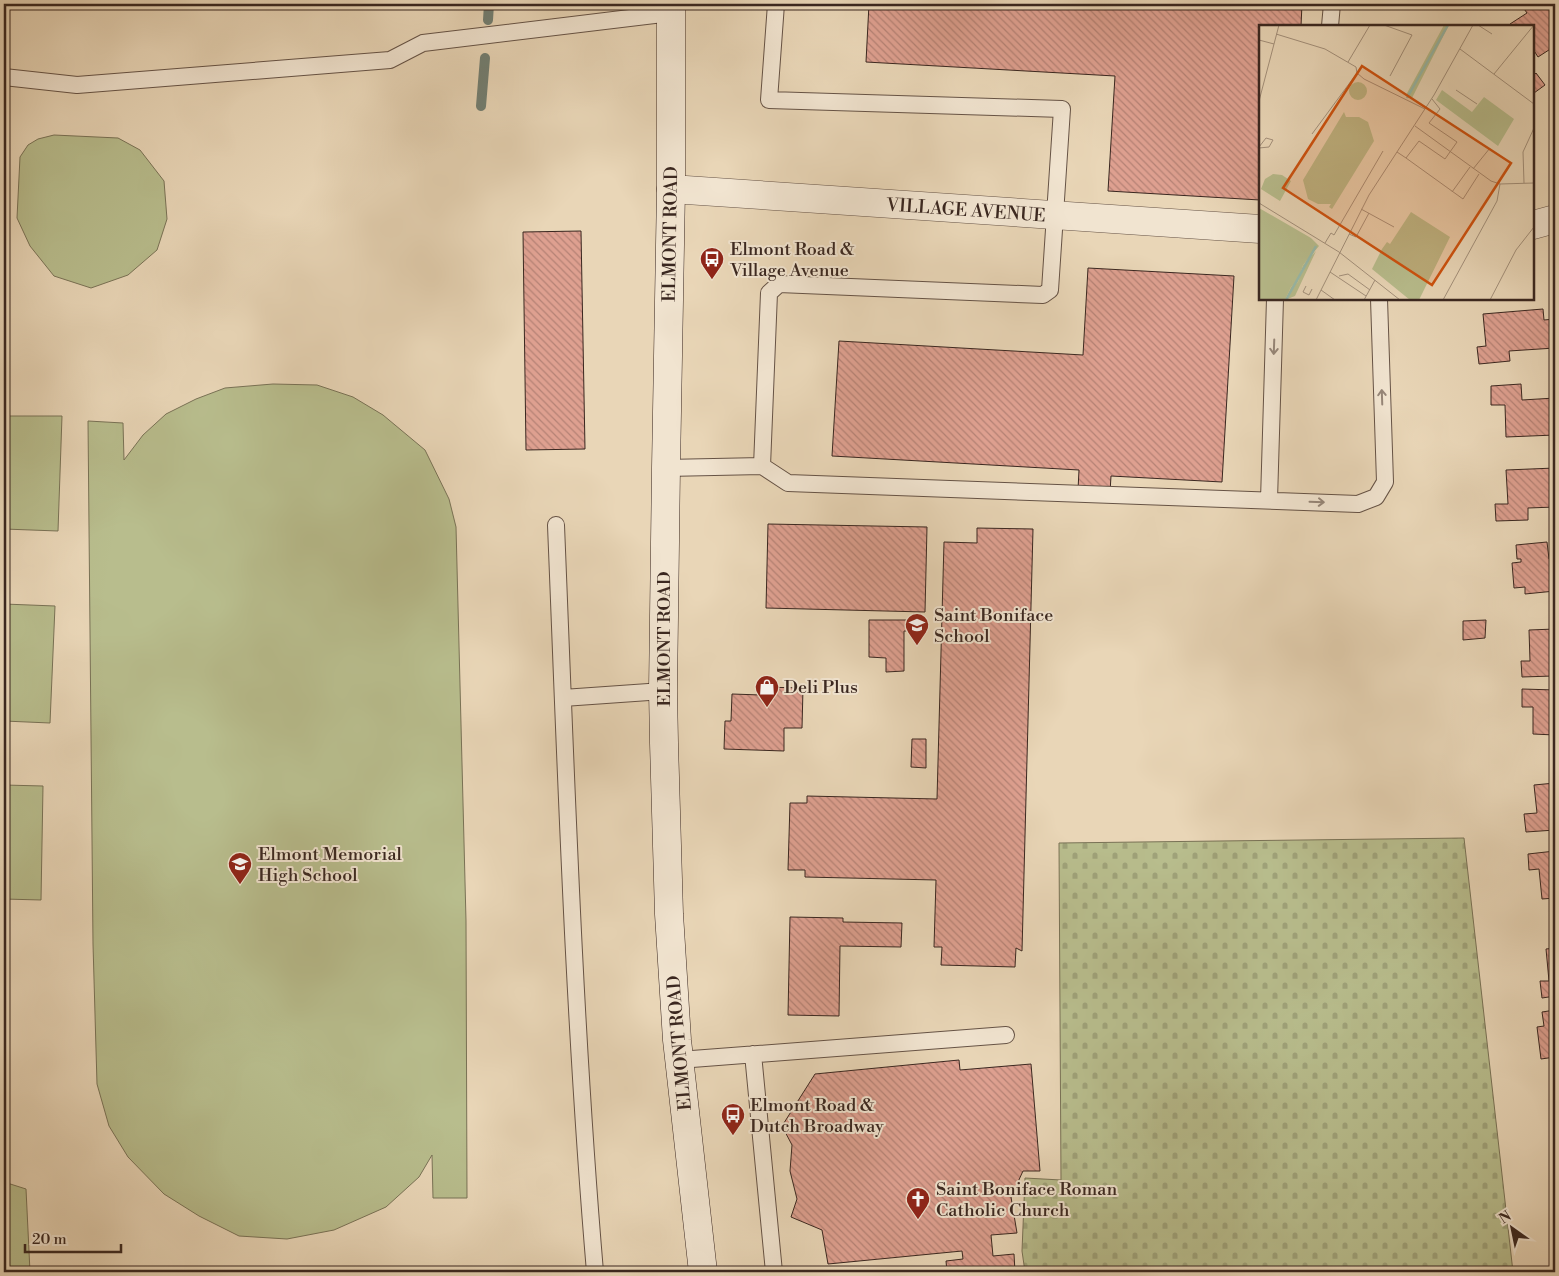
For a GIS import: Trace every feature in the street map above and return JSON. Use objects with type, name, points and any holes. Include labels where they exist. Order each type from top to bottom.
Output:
[{"type":"main road","name":"ELMONT ROAD","points":[[671,8],[671,189],[663,691],[669,914],[679,1060],[704,1272]]},
{"type":"main road","name":"VILLAGE AVENUE","points":[[671,189],[1259,228]]},
{"type":"main road","points":[[1534,225],[1555,219]]},
{"type":"lane","points":[[762,466],[769,293],[779,284],[1043,295],[1050,290],[1062,110],[769,100],[776,4]]},
{"type":"lane","points":[[1330,25],[1332,4]]},
{"type":"lane","points":[[4,78],[77,85],[390,60],[423,43],[671,8]]},
{"type":"lane","points":[[1269,500],[1275,300]]},
{"type":"lane","points":[[666,468],[762,466],[788,483],[1358,504],[1376,497],[1385,482],[1378,300]]},
{"type":"lane","points":[[556,525],[562,698],[584,1139],[595,1272]]},
{"type":"lane","points":[[562,698],[663,691]]},
{"type":"lane","points":[[679,1060],[1006,1035]]},
{"type":"lane","points":[[753,1054],[774,1272]]},
{"type":"green space","points":[[54,135],[118,138],[140,150],[164,181],[167,219],[157,250],[128,275],[91,288],[54,276],[30,246],[17,218],[20,157],[28,145],[38,139]]},
{"type":"green space","points":[[273,384],[317,385],[353,397],[383,415],[425,450],[449,499],[456,527],[466,921],[467,1198],[433,1198],[432,1155],[419,1177],[386,1207],[334,1230],[287,1239],[239,1236],[199,1216],[164,1194],[128,1157],[109,1126],[97,1084],[93,944],[88,421],[123,423],[124,460],[143,435],[166,414],[196,399],[225,388]]},
{"type":"green space","points":[[8,416],[62,416],[58,531],[4,529]]},
{"type":"green space","points":[[4,604],[55,606],[50,723],[4,721]]},
{"type":"green space","points":[[4,785],[43,786],[41,900],[4,899]]},
{"type":"green space","points":[[1464,838],[1513,1272],[1025,1272],[1022,1251],[1025,1178],[1061,1180],[1059,843]]},
{"type":"green space","points":[[4,1182],[26,1189],[30,1272],[4,1272]]},
{"type":"building","points":[[869,4],[1302,4],[1301,25],[1259,25],[1259,200],[1108,191],[1115,76],[866,62]]},
{"type":"building","points":[[1526,4],[1555,4],[1555,46],[1538,57],[1534,51],[1534,25],[1510,24],[1527,13],[1522,6]]},
{"type":"building","points":[[1536,73],[1545,85],[1534,93],[1534,75]]},
{"type":"building","points":[[581,231],[585,449],[526,450],[523,232]]},
{"type":"building","points":[[1088,268],[1234,276],[1222,482],[1111,476],[1110,492],[1078,490],[1079,470],[832,456],[839,341],[1083,355]]},
{"type":"building","points":[[1543,309],[1544,320],[1555,319],[1555,348],[1509,351],[1510,361],[1479,364],[1477,347],[1486,346],[1483,314]]},
{"type":"building","points":[[1521,384],[1522,400],[1555,398],[1555,435],[1506,437],[1505,405],[1491,405],[1491,386]]},
{"type":"building","points":[[1555,468],[1555,507],[1528,508],[1528,520],[1496,521],[1495,504],[1508,504],[1506,470]]},
{"type":"building","points":[[768,524],[927,527],[925,612],[766,608]]},
{"type":"building","points":[[977,528],[1033,529],[1022,951],[1016,948],[1015,967],[941,965],[942,947],[934,947],[936,880],[805,877],[805,870],[788,870],[790,803],[807,803],[807,796],[937,799],[944,542],[977,543]]},
{"type":"building","points":[[1547,542],[1549,559],[1555,558],[1555,591],[1525,594],[1525,587],[1514,588],[1512,563],[1521,562],[1521,559],[1517,559],[1516,545]]},
{"type":"building","points":[[869,620],[923,620],[923,631],[904,631],[904,671],[886,672],[886,658],[869,657]]},
{"type":"building","points":[[1486,620],[1485,638],[1463,640],[1463,621]]},
{"type":"building","points":[[1555,629],[1553,676],[1522,677],[1521,661],[1530,661],[1529,630]]},
{"type":"building","name":"Deli Plus","points":[[761,687],[803,688],[802,728],[784,728],[784,751],[724,749],[725,721],[731,721],[732,694],[761,695]]},
{"type":"building","points":[[1522,689],[1555,690],[1555,735],[1533,734],[1533,707],[1522,707]]},
{"type":"building","points":[[912,739],[926,739],[926,768],[911,767]]},
{"type":"building","points":[[1555,783],[1555,830],[1526,832],[1524,814],[1537,813],[1534,785]]},
{"type":"building","points":[[1555,851],[1555,898],[1542,899],[1539,869],[1529,870],[1528,854]]},
{"type":"building","points":[[790,917],[843,918],[843,922],[902,923],[901,947],[840,946],[839,1016],[788,1015]]},
{"type":"building","points":[[1555,948],[1555,996],[1542,998],[1540,981],[1549,981],[1546,949]]},
{"type":"building","points":[[1555,1010],[1555,1057],[1541,1059],[1537,1027],[1544,1026],[1542,1012]]},
{"type":"building","points":[[959,1060],[960,1070],[1031,1064],[1040,1171],[1023,1171],[1011,1197],[1017,1233],[991,1235],[993,1256],[1014,1254],[1015,1272],[947,1272],[946,1261],[963,1259],[962,1251],[828,1264],[822,1230],[791,1217],[797,1199],[790,1171],[792,1145],[782,1126],[815,1074]]},
{"type":"waterway","points":[[488,20],[489,4]]},
{"type":"waterway","points":[[481,106],[485,58]]},
{"type":"place","name":"Elmont Road & Village Avenue","points":[[712,280]]},
{"type":"place","name":"Saint Boniface School","points":[[917,646]]},
{"type":"place","name":"Deli Plus","points":[[767,708]]},
{"type":"place","name":"Elmont Memorial High School","points":[[240,885]]},
{"type":"place","name":"Elmont Road & Dutch Broadway","points":[[733,1136]]},
{"type":"place","name":"Saint Boniface Roman Catholic Church","points":[[918,1220]]}]
